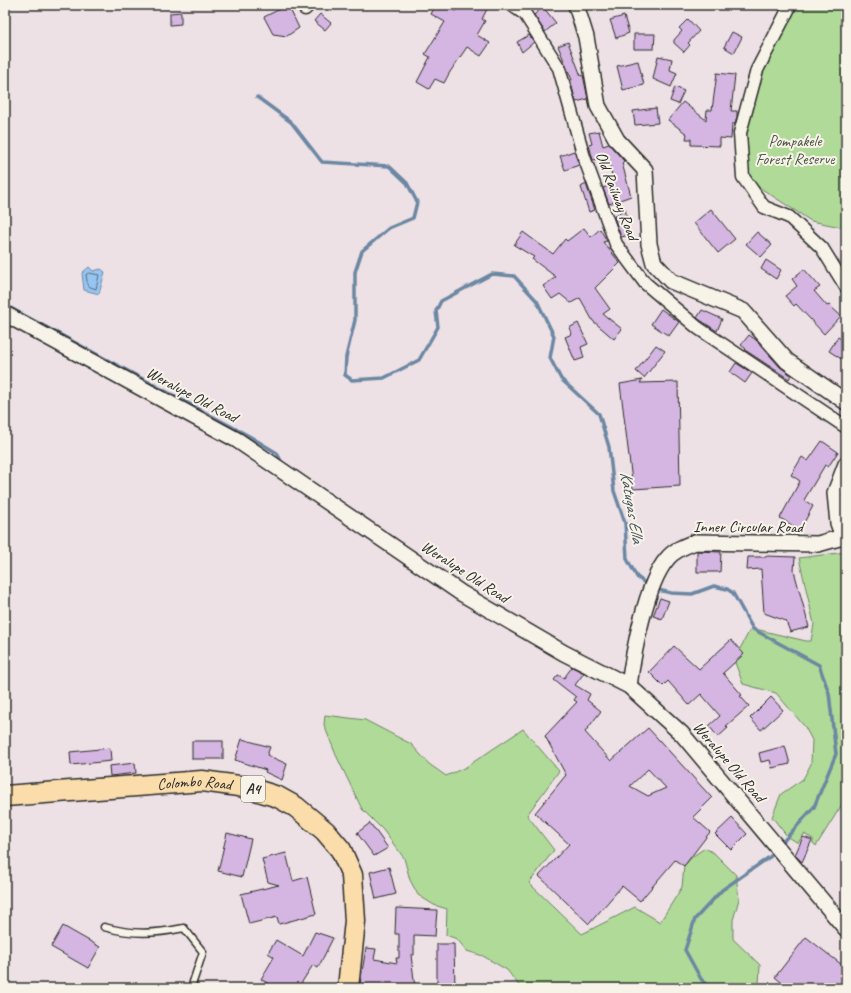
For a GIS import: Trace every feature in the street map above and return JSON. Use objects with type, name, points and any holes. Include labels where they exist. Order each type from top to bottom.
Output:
[{"type":"highway","name":"Colombo Road","points":[[5,796],[202,781],[246,787],[278,797],[296,807],[325,831],[341,850],[352,875],[355,921],[348,988]]},
{"type":"street","name":"Old Railway Road","points":[[512,5],[525,14],[559,68],[584,157],[616,244],[645,283],[698,328],[846,427]]},
{"type":"street","points":[[576,5],[586,37],[598,106],[617,140],[645,170],[650,244],[654,263],[671,281],[742,310],[787,361],[846,402]]},
{"type":"street","points":[[789,5],[788,10],[757,70],[740,133],[743,177],[764,207],[789,217],[822,248],[846,287]]},
{"type":"street","name":"Weralupe Old Road","points":[[5,314],[237,440],[461,593],[564,653],[628,686],[682,734],[846,929]]},
{"type":"street","points":[[845,537],[838,523],[835,493],[846,464]]},
{"type":"street","name":"Inner Circular Road","points":[[628,686],[633,656],[652,589],[667,559],[682,546],[695,542],[818,544],[845,537]]},
{"type":"lane","points":[[104,927],[126,933],[162,933],[184,928],[203,952],[191,988]]},
{"type":"green space","name":"Pompakele Forest Reserve","points":[[784,5],[846,5],[846,228],[811,221],[742,176],[748,113]]},
{"type":"green space","points":[[846,552],[846,798],[816,846],[813,843],[813,839],[804,834],[798,843],[787,836],[772,817],[781,794],[803,779],[811,764],[812,740],[805,727],[776,693],[743,684],[734,660],[751,628],[811,641],[814,624],[799,558]]},
{"type":"green space","points":[[325,715],[365,720],[411,744],[429,764],[446,776],[466,767],[523,729],[559,771],[527,815],[554,850],[529,883],[582,934],[635,907],[660,922],[682,887],[684,866],[693,856],[705,848],[714,853],[736,875],[739,899],[733,920],[733,939],[760,965],[759,985],[761,988],[521,988],[507,970],[483,956],[467,951],[457,939],[446,935],[447,909],[434,905],[418,895],[410,880],[404,858],[383,830],[362,809],[336,755],[324,725]]},
{"type":"water","points":[[89,267],[93,271],[101,269],[105,272],[99,294],[84,290],[82,273]]},
{"type":"building","points":[[288,5],[299,28],[287,36],[273,34],[264,17]]},
{"type":"building","points":[[436,5],[446,5],[456,11],[460,5],[489,5],[482,19],[485,21],[477,35],[490,43],[481,56],[467,47],[444,83],[435,79],[429,89],[417,82],[430,57],[425,54],[445,22],[431,14]]},
{"type":"building","points":[[543,7],[556,23],[545,32],[534,15]]},
{"type":"building","points":[[181,12],[181,24],[170,25],[170,13]]},
{"type":"building","points":[[320,14],[331,23],[325,30],[314,21]]},
{"type":"building","points":[[624,16],[629,33],[616,38],[610,20]]},
{"type":"building","points":[[688,19],[699,31],[688,43],[690,45],[684,52],[674,43],[674,40],[682,31],[679,28]]},
{"type":"building","points":[[732,32],[742,37],[734,53],[724,47]]},
{"type":"building","points":[[634,34],[655,34],[654,49],[634,49]]},
{"type":"building","points":[[529,35],[534,42],[522,52],[517,42]]},
{"type":"building","points":[[568,42],[581,76],[583,75],[588,99],[576,102],[570,80],[572,80],[558,46]]},
{"type":"building","points":[[658,56],[672,59],[670,70],[677,73],[671,87],[653,79]]},
{"type":"building","points":[[638,61],[644,85],[623,90],[617,66]]},
{"type":"building","points":[[717,73],[735,75],[731,111],[737,111],[737,117],[735,124],[732,124],[731,139],[720,138],[720,146],[691,145],[691,139],[686,139],[687,134],[668,120],[683,102],[706,120],[707,110],[712,110]]},
{"type":"building","points":[[675,87],[684,91],[678,104],[670,101]]},
{"type":"building","points":[[656,108],[658,123],[635,125],[633,111]]},
{"type":"building","points":[[599,131],[603,146],[609,144],[624,161],[622,163],[631,196],[609,204],[603,188],[614,184],[608,158],[593,160],[589,145],[592,144],[589,133]]},
{"type":"building","points":[[574,151],[579,165],[565,170],[560,156]]},
{"type":"building","points":[[586,184],[595,210],[589,212],[581,187]]},
{"type":"building","points":[[625,208],[630,235],[621,237],[614,217]]},
{"type":"building","points":[[711,209],[735,239],[718,253],[694,223]]},
{"type":"building","points":[[584,228],[591,237],[600,229],[607,241],[603,242],[620,263],[595,288],[610,309],[603,314],[622,329],[614,339],[593,321],[580,298],[571,303],[560,294],[552,299],[543,286],[556,277],[532,259],[534,257],[514,245],[523,232],[553,254],[565,239],[567,241]]},
{"type":"building","points":[[757,232],[772,245],[761,257],[746,244]]},
{"type":"building","points":[[766,260],[781,270],[776,279],[761,269]]},
{"type":"building","points":[[804,269],[820,287],[814,291],[827,306],[829,305],[841,316],[824,334],[796,304],[794,306],[785,296],[797,286],[792,279]]},
{"type":"building","points":[[661,309],[679,322],[669,336],[651,324]]},
{"type":"building","points":[[702,310],[722,319],[717,331],[697,318]]},
{"type":"building","points":[[578,323],[588,344],[581,347],[584,358],[575,361],[565,337],[572,334],[569,328]]},
{"type":"building","points":[[749,335],[756,340],[780,367],[791,375],[789,379],[745,350],[746,349],[741,345]]},
{"type":"building","points":[[838,337],[846,342],[846,362],[829,351]]},
{"type":"building","points":[[656,345],[665,351],[644,378],[636,371]]},
{"type":"building","points":[[736,363],[752,373],[745,383],[730,372]]},
{"type":"building","points":[[642,380],[640,383],[678,382],[680,486],[633,489],[620,384]]},
{"type":"building","points":[[822,441],[838,452],[828,467],[825,465],[804,500],[813,506],[800,530],[780,518],[800,481],[791,475],[802,457],[808,461]]},
{"type":"building","points":[[697,551],[721,552],[720,572],[697,572]]},
{"type":"building","points":[[748,557],[795,557],[794,571],[809,627],[790,632],[786,621],[764,613],[761,569],[747,570]]},
{"type":"building","points":[[660,598],[669,601],[662,619],[653,616]]},
{"type":"building","points":[[731,640],[744,654],[723,673],[742,695],[740,696],[749,706],[726,726],[728,728],[718,737],[709,726],[720,716],[701,694],[689,705],[668,681],[663,686],[649,672],[674,646],[699,669]]},
{"type":"building","points":[[572,667],[584,673],[575,685],[590,694],[587,700],[601,711],[585,732],[611,761],[648,728],[712,798],[693,817],[710,832],[684,866],[675,860],[640,901],[622,886],[589,924],[539,876],[569,844],[535,813],[566,775],[545,736],[577,702],[574,700],[576,697],[554,680],[558,675],[564,678]],"holes":[[[648,769],[666,788],[648,796],[630,786]]]},
{"type":"building","points":[[771,697],[783,710],[761,730],[750,718]]},
{"type":"building","points":[[242,739],[270,747],[267,755],[287,764],[282,780],[265,772],[266,770],[235,760]]},
{"type":"building","points":[[192,741],[223,741],[223,759],[192,759]]},
{"type":"building","points":[[785,746],[790,764],[772,768],[770,760],[761,762],[759,753]]},
{"type":"building","points":[[110,748],[111,761],[71,765],[70,752]]},
{"type":"building","points":[[135,763],[136,773],[110,776],[109,766]]},
{"type":"building","points":[[732,818],[747,834],[731,850],[715,834]]},
{"type":"building","points":[[370,823],[388,848],[374,856],[357,833]]},
{"type":"building","points":[[227,833],[251,839],[242,877],[218,871]]},
{"type":"building","points":[[803,837],[812,840],[802,862],[795,855]]},
{"type":"building","points":[[286,853],[293,881],[307,877],[316,914],[279,924],[277,917],[249,924],[241,894],[279,885],[268,882],[262,859]]},
{"type":"building","points":[[389,867],[396,894],[376,899],[370,872]]},
{"type":"building","points":[[396,908],[437,910],[435,936],[414,935],[414,955],[411,955],[415,988],[389,988],[360,984],[366,948],[376,949],[374,959],[397,963],[396,958],[399,958],[399,934],[395,934]]},
{"type":"building","points":[[63,926],[100,947],[88,968],[51,947]]},
{"type":"building","points":[[315,932],[333,938],[318,968],[313,965],[298,988],[275,988],[261,979],[274,957],[268,953],[276,940],[303,956]]},
{"type":"building","points":[[806,937],[846,968],[846,988],[788,988],[775,977]]},
{"type":"building","points":[[437,944],[454,944],[455,988],[437,988]]},
{"type":"waterway","points":[[257,97],[291,122],[322,162],[389,166],[407,183],[417,202],[413,218],[389,228],[362,251],[355,272],[355,320],[346,357],[345,375],[352,380],[384,378],[419,360],[438,327],[436,311],[441,301],[492,274],[514,276],[537,301],[554,336],[550,358],[561,379],[599,414],[609,447],[614,491],[625,523],[627,559],[637,577],[649,586]]},
{"type":"waterway","points":[[5,305],[249,436],[277,453],[283,465]]},
{"type":"waterway","name":"Katugas Ella","points":[[654,589],[671,593],[692,594],[714,586],[727,589],[733,593],[753,629],[819,665],[829,693],[836,754],[814,807],[780,845]]},
{"type":"waterway","points":[[710,988],[701,979],[685,950],[695,919],[722,890],[771,856],[776,850]]}]
